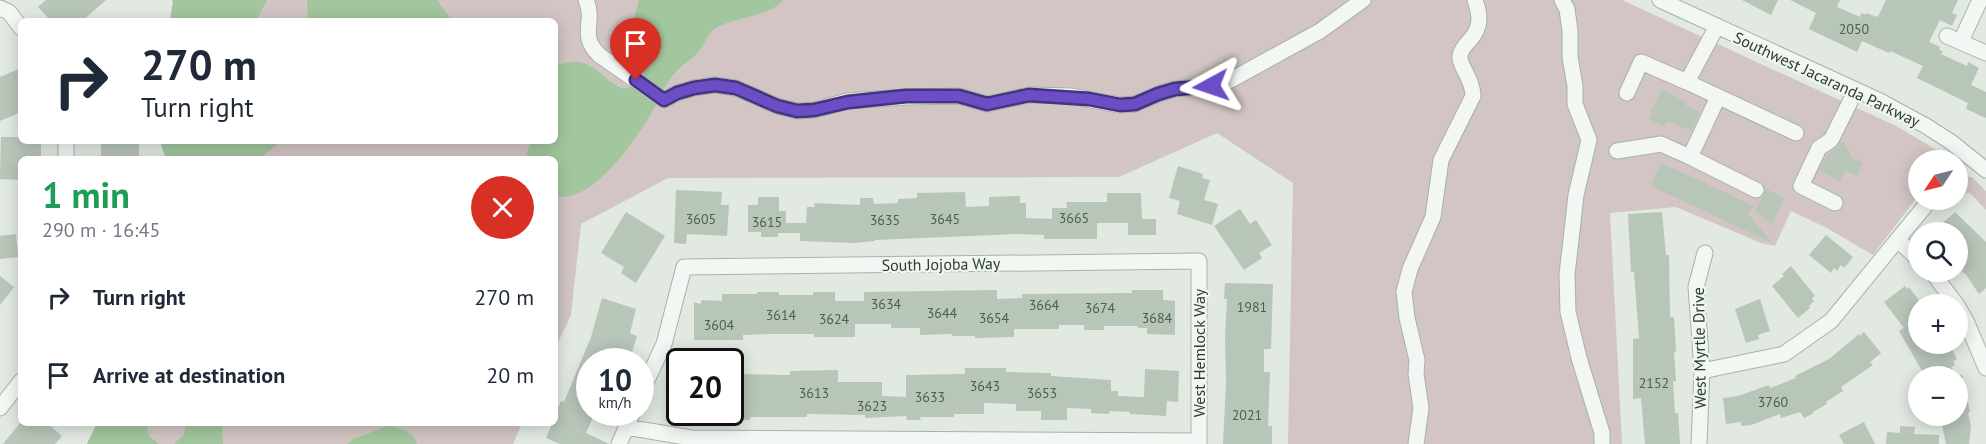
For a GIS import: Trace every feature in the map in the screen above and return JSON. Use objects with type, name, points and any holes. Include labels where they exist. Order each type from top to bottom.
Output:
[{"type":"street","points":[[586,0],[590,15],[587,31],[590,46],[599,55],[664,100],[694,88],[715,85],[736,88],[777,106],[797,111],[814,110],[848,102],[906,96],[959,96],[987,104],[1029,95],[1070,96],[1120,105],[1135,104],[1175,89],[1211,86],[1229,81],[1320,32],[1363,0]]},
{"type":"street","points":[[1416,444],[1421,408],[1416,374],[1417,360],[1404,304],[1404,292],[1408,275],[1433,216],[1441,160],[1473,96],[1473,86],[1460,55],[1462,48],[1477,29],[1480,15],[1475,0]]},
{"type":"street","points":[[1562,0],[1568,9],[1575,104],[1588,140],[1576,195],[1570,240],[1567,274],[1569,312],[1589,393],[1602,433],[1602,444]]},
{"type":"street","name":"Southwest Jacaranda Parkway","points":[[1660,0],[1856,90],[1926,126],[1952,150]]},
{"type":"street","points":[[1980,0],[1954,38],[1986,53]]},
{"type":"street","points":[[0,8],[9,12],[18,24]]},
{"type":"street","points":[[1687,82],[1717,26]]},
{"type":"street","points":[[1627,93],[1641,62],[1796,133]]},
{"type":"street","points":[[1835,203],[1802,186],[1819,148],[1831,140],[1856,90]]},
{"type":"street","points":[[1690,157],[1718,97]]},
{"type":"street","points":[[1617,151],[1661,144],[1756,190]]},
{"type":"street","name":"Southwest Jacaranda Parkway","points":[[1968,162],[1986,170]]},
{"type":"street","points":[[1702,371],[1784,354],[1832,321],[1922,210]]},
{"type":"street","points":[[1898,240],[1908,250]]},
{"type":"street","name":"West Myrtle Drive","points":[[1699,444],[1702,371],[1696,287],[1705,253]]},
{"type":"street","name":"South Jojoba Way","points":[[654,364],[663,344],[684,267],[1198,261]]},
{"type":"street","name":"West Hemlock Way","points":[[1198,261],[1199,443]]},
{"type":"street","points":[[1968,324],[1986,368]]},
{"type":"street","points":[[0,408],[18,385]]},
{"type":"street","points":[[619,444],[627,426]]},
{"type":"street","points":[[650,426],[691,438],[1199,443]]},
{"type":"shaded area","points":[[172,0],[1622,0],[1896,126],[1937,150],[1908,150],[1908,209],[1873,255],[1827,228],[1791,211],[1775,246],[1761,243],[1676,207],[1610,213],[1622,444],[1288,444],[1293,183],[1217,133],[1119,177],[668,178],[581,224],[571,315],[558,343],[558,156],[165,156],[161,144],[558,144],[558,18],[170,18]]},
{"type":"shaded area","points":[[172,0],[267,0],[258,18],[170,18]]},
{"type":"shaded area","points":[[307,0],[437,0],[450,18],[308,18]]},
{"type":"shaded area","points":[[639,0],[783,0],[770,10],[724,24],[713,30],[700,50],[669,80],[648,119],[613,166],[599,180],[584,190],[569,196],[558,196],[558,156],[526,156],[531,144],[558,144],[558,65],[567,62],[585,63],[623,89],[634,86],[643,74],[635,40],[635,18]]},
{"type":"shaded area","points":[[161,144],[277,144],[263,156],[165,156]]},
{"type":"shaded area","points":[[1968,177],[1972,177],[1986,191],[1986,210],[1968,193]]},
{"type":"shaded area","points":[[96,426],[521,426],[513,444],[87,444]]},
{"type":"shaded area","points":[[96,426],[147,426],[149,436],[159,444],[87,444]]},
{"type":"shaded area","points":[[185,426],[223,426],[223,444],[174,444],[184,434]]},
{"type":"shaded area","points":[[388,426],[409,433],[417,444],[347,444],[354,439]]},
{"type":"building","points":[[46,0],[106,0],[85,18],[48,18],[38,7]]},
{"type":"building","points":[[1742,0],[1778,0],[1771,15]]},
{"type":"building","points":[[1790,0],[1840,0],[1837,7],[1860,17],[1861,13],[1865,15],[1866,13],[1878,17],[1886,0],[1958,0],[1952,13],[1957,15],[1952,26],[1940,20],[1929,42],[1940,47],[1939,50],[1943,51],[1941,54],[1967,66],[1968,62],[1979,68],[1971,85],[1986,92],[1986,118],[1966,109],[1968,103],[1917,78],[1923,66],[1862,41],[1857,52],[1809,29],[1816,13]]},
{"type":"building","points":[[18,69],[18,113],[0,121],[0,77]]},
{"type":"building","points":[[1662,89],[1700,112],[1691,131],[1667,121],[1664,127],[1649,119]]},
{"type":"building","points":[[1,137],[18,137],[18,144],[41,144],[41,156],[18,156],[18,180],[0,179]]},
{"type":"building","points":[[1841,141],[1845,143],[1851,157],[1863,163],[1857,176],[1845,170],[1840,181],[1819,170],[1827,155],[1837,148]]},
{"type":"building","points":[[101,144],[139,144],[139,156],[101,156]]},
{"type":"building","points":[[1661,163],[1754,206],[1748,213],[1772,243],[1651,186]]},
{"type":"building","points":[[1178,166],[1203,174],[1202,178],[1210,180],[1204,200],[1218,204],[1212,225],[1177,214],[1180,201],[1169,198]]},
{"type":"building","points":[[1766,189],[1784,198],[1772,225],[1755,211]]},
{"type":"building","points":[[676,190],[722,192],[721,205],[729,205],[727,236],[687,234],[686,244],[674,243]]},
{"type":"building","points":[[965,192],[966,207],[989,206],[989,197],[1020,196],[1020,203],[1026,203],[1026,218],[1052,219],[1052,208],[1067,208],[1066,202],[1107,202],[1107,193],[1141,193],[1142,219],[1156,219],[1156,235],[1128,235],[1128,223],[1097,223],[1097,239],[1044,239],[1044,235],[1016,234],[853,243],[800,241],[800,233],[778,233],[778,237],[761,237],[761,232],[748,232],[748,205],[758,205],[758,197],[779,197],[779,211],[786,211],[786,223],[806,223],[807,207],[815,207],[814,203],[860,205],[860,198],[873,198],[874,204],[898,203],[898,199],[917,198],[917,193]]},
{"type":"building","points":[[1240,209],[1250,224],[1256,220],[1272,245],[1259,253],[1262,258],[1244,270],[1214,226]]},
{"type":"building","points":[[626,212],[665,236],[636,283],[621,273],[624,267],[601,253]]},
{"type":"building","points":[[1662,212],[1666,255],[1669,255],[1670,317],[1674,317],[1676,381],[1673,381],[1680,444],[1645,444],[1641,398],[1633,399],[1633,339],[1639,338],[1634,272],[1631,272],[1628,214]]},
{"type":"building","points":[[1955,212],[1965,222],[1944,222]]},
{"type":"building","points":[[1968,225],[1986,242],[1986,288],[1979,294],[1968,278]]},
{"type":"building","points":[[16,234],[18,257],[0,259],[0,236]]},
{"type":"building","points":[[1826,235],[1853,257],[1844,268],[1841,265],[1837,271],[1834,268],[1831,273],[1809,255]]},
{"type":"building","points":[[1791,266],[1815,296],[1812,298],[1814,301],[1809,306],[1810,308],[1798,318],[1772,286],[1784,276],[1782,274]]},
{"type":"building","points":[[0,276],[14,287],[0,305]]},
{"type":"building","points":[[1225,283],[1273,284],[1271,349],[1264,349],[1264,372],[1270,372],[1268,426],[1272,426],[1272,444],[1223,444],[1226,384],[1227,299],[1224,299]]},
{"type":"building","points":[[1905,286],[1907,289],[1909,287],[1914,294],[1908,294],[1908,347],[1899,331],[1904,328],[1884,302]]},
{"type":"building","points":[[997,290],[997,299],[1022,298],[1022,294],[1132,293],[1132,290],[1163,290],[1163,300],[1175,301],[1175,335],[1147,334],[1147,328],[1138,328],[1138,326],[1104,326],[1104,330],[1084,330],[1084,325],[1059,325],[1059,329],[1014,329],[1014,337],[975,338],[975,336],[952,336],[952,334],[920,335],[920,328],[891,328],[891,324],[855,324],[855,337],[771,334],[743,335],[743,340],[694,340],[694,302],[700,304],[702,300],[722,301],[722,294],[779,292],[779,295],[813,295],[813,292],[835,292],[835,301],[864,301],[864,292]]},
{"type":"building","points":[[602,298],[636,309],[630,333],[637,336],[633,348],[586,348]]},
{"type":"building","points":[[1760,299],[1770,331],[1758,335],[1759,339],[1746,343],[1735,309]]},
{"type":"building","points":[[1864,332],[1881,353],[1870,362],[1873,365],[1841,387],[1843,391],[1814,413],[1804,418],[1800,412],[1781,418],[1780,414],[1751,425],[1741,426],[1741,422],[1726,424],[1723,398],[1738,396],[1769,385],[1770,388],[1796,378],[1795,376],[1829,359]]},
{"type":"building","points":[[1912,354],[1954,354],[1957,359],[1953,361],[1955,365],[1953,366],[1919,366]]},
{"type":"building","points":[[965,368],[1006,368],[1006,372],[1051,373],[1051,376],[1111,380],[1111,391],[1118,391],[1118,396],[1144,397],[1145,369],[1179,371],[1178,402],[1167,401],[1166,416],[1110,411],[1109,414],[1091,413],[1091,409],[1067,408],[1067,420],[1041,420],[1041,411],[1016,411],[1016,404],[984,403],[984,414],[920,417],[921,420],[907,420],[906,416],[865,418],[865,415],[807,414],[807,417],[750,417],[750,420],[744,420],[744,374],[790,375],[790,371],[838,370],[838,382],[882,382],[882,396],[906,397],[906,375],[965,374]]},
{"type":"building","points":[[576,373],[576,426],[589,426],[586,433],[609,444],[560,444],[546,438],[551,426],[558,426],[558,408],[561,401],[564,402]]},
{"type":"building","points":[[1968,413],[1971,426],[1969,444],[1946,444],[1942,426],[1968,426]]},
{"type":"building","points":[[1864,422],[1875,444],[1844,444],[1839,435]]},
{"type":"building","points":[[18,425],[50,426],[62,436],[55,444],[3,444]]},
{"type":"building","points":[[1900,426],[1915,427],[1914,434],[1939,435],[1939,444],[1886,444],[1887,432],[1900,433]]},
{"type":"route","points":[[636,80],[664,100],[694,88],[715,85],[736,88],[777,106],[797,111],[814,110],[848,102],[906,96],[959,96],[987,104],[1029,95],[1070,96],[1120,105],[1135,104],[1175,89],[1211,86]]}]
